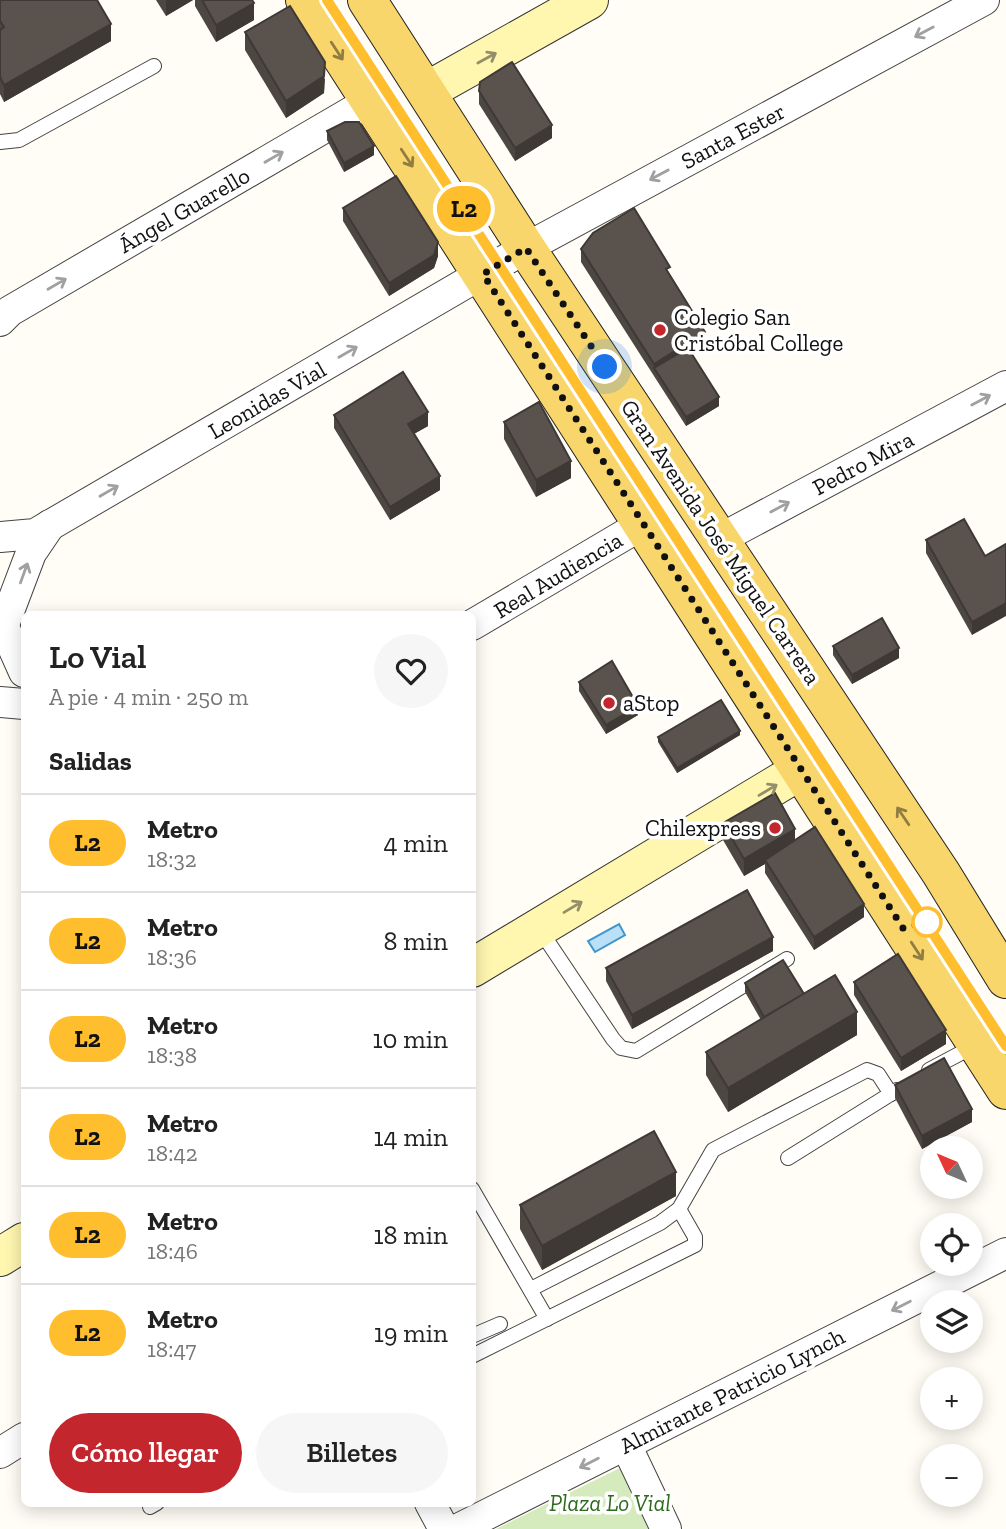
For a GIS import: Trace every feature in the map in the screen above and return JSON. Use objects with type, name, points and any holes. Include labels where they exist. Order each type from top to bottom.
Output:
[{"type":"main road","points":[[305,0],[1006,1090]]},
{"type":"main road","name":"Gran Avenida José Miguel Carrera","points":[[367,0],[526,248],[941,873],[1006,979]]},
{"type":"street","points":[[427,91],[589,0]]},
{"type":"street","name":"Santa Ester","points":[[483,274],[526,248],[984,0]]},
{"type":"street","name":"Ángel Guarello","points":[[0,321],[10,311],[370,101]]},
{"type":"street","name":"Leonidas Vial","points":[[0,537],[23,537],[50,525],[483,274]]},
{"type":"street","name":"Pedro Mira","points":[[720,539],[1006,386]]},
{"type":"street","name":"Real Audiencia","points":[[476,623],[643,524]]},
{"type":"street","name":"Leonidas Vial","points":[[2,626],[31,553],[50,525]]},
{"type":"street","points":[[2,626],[21,667]]},
{"type":"street","points":[[0,702],[21,704]]},
{"type":"street","points":[[476,966],[801,770]]},
{"type":"street","points":[[0,1257],[21,1244]]},
{"type":"street","name":"Almirante Patricio Lynch","points":[[458,1529],[1006,1253]]},
{"type":"street","points":[[0,1453],[21,1440]]},
{"type":"street","points":[[626,1445],[666,1529]]},
{"type":"street","points":[[432,1507],[444,1529]]},
{"type":"lane","points":[[0,142],[19,140],[154,65]]},
{"type":"lane","points":[[538,928],[613,1039],[621,1048],[636,1051],[787,959]]},
{"type":"lane","points":[[788,1158],[977,1045]]},
{"type":"lane","points":[[531,1289],[660,1223],[679,1209],[702,1165],[725,1141],[866,1070],[878,1074],[891,1094]]},
{"type":"lane","points":[[476,1196],[547,1319]]},
{"type":"lane","points":[[476,1354],[695,1245],[695,1237],[679,1209]]},
{"type":"lane","points":[[476,1334],[500,1325]]},
{"type":"green space","name":"Plaza Lo Vial","points":[[624,1466],[654,1529],[496,1529]]},
{"type":"water","points":[[619,924],[625,935],[595,952],[588,941]]},
{"type":"building","points":[[0,0],[97,0],[111,24],[4,85],[0,77],[0,30],[4,27],[0,21]]},
{"type":"building","points":[[202,0],[252,0],[254,3],[216,25]]},
{"type":"building","points":[[290,6],[325,62],[324,76],[286,101],[245,32]]},
{"type":"building","points":[[512,62],[552,125],[515,148],[479,91],[480,82]]},
{"type":"building","points":[[345,122],[359,122],[374,146],[344,163],[327,131]]},
{"type":"building","points":[[396,176],[438,242],[434,255],[389,283],[343,208]]},
{"type":"building","points":[[634,208],[670,267],[666,269],[705,332],[654,364],[581,249],[593,233]]},
{"type":"building","points":[[688,348],[719,397],[686,417],[654,368]]},
{"type":"building","points":[[403,372],[428,412],[408,424],[440,476],[390,507],[334,415]]},
{"type":"building","points":[[539,402],[571,461],[536,480],[504,422]]},
{"type":"building","points":[[964,519],[985,556],[1006,544],[1006,603],[972,622],[926,540]]},
{"type":"building","points":[[882,618],[899,648],[852,675],[833,646]]},
{"type":"building","name":"aStop","points":[[612,661],[638,706],[606,725],[579,682]]},
{"type":"building","points":[[721,700],[740,731],[677,768],[658,737]]},
{"type":"building","points":[[775,793],[795,829],[744,859],[723,823]]},
{"type":"building","points":[[815,827],[864,904],[814,937],[765,860]]},
{"type":"building","points":[[747,890],[773,937],[632,1015],[606,968]]},
{"type":"building","points":[[898,954],[946,1030],[901,1058],[854,982]]},
{"type":"building","points":[[783,960],[804,994],[764,1017],[745,983]]},
{"type":"building","points":[[835,975],[857,1012],[728,1088],[706,1052]]},
{"type":"building","points":[[944,1058],[972,1109],[922,1136],[895,1085]]},
{"type":"building","points":[[654,1131],[676,1172],[542,1246],[520,1205]]},
{"type":"metro line","name":"L2","points":[[327,0],[1006,1046]]},
{"type":"place","name":"Colegio San Cristóbal College","points":[[660,330]]},
{"type":"place","name":"aStop","points":[[609,703]]},
{"type":"place","name":"Chilexpress","points":[[775,828]]},
{"type":"route","points":[[605,367],[526,248],[483,274],[903,928],[927,922]]}]
